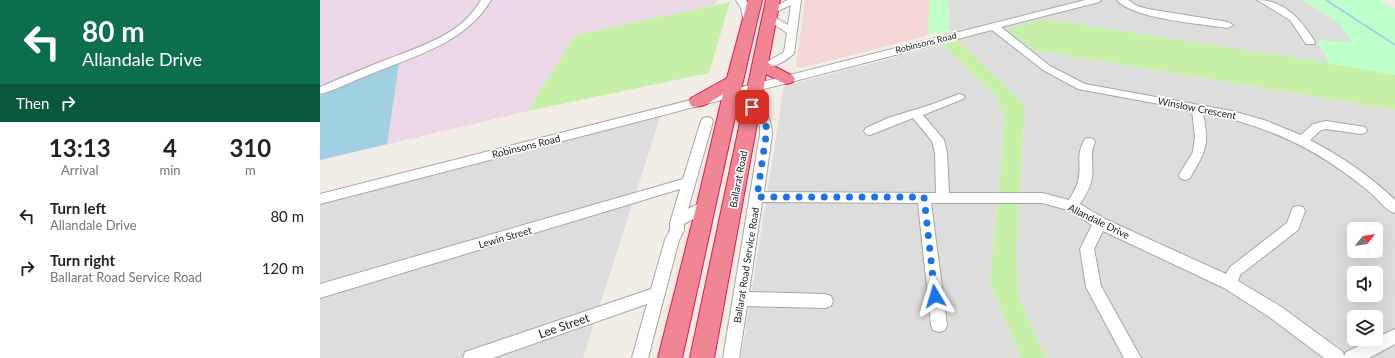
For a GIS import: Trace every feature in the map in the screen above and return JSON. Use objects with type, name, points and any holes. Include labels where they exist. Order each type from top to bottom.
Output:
[{"type":"highway","points":[[670,358],[691,270],[701,208],[727,114],[755,0]]},
{"type":"highway","name":"Ballarat Road","points":[[702,358],[771,10]]},
{"type":"highway","points":[[761,66],[770,68],[775,74],[787,79]]},
{"type":"highway","points":[[697,102],[733,86]]},
{"type":"highway","points":[[727,114],[752,107]]},
{"type":"street","points":[[320,91],[442,40],[472,19],[483,8],[486,0]]},
{"type":"street","points":[[741,0],[746,8],[749,23]]},
{"type":"street","points":[[761,66],[770,64],[788,54],[790,49],[795,0],[771,10],[791,32]]},
{"type":"street","name":"Robinsons Road","points":[[733,86],[756,86],[787,79],[1096,0]]},
{"type":"street","points":[[1122,0],[1134,8],[1146,12],[1228,25]]},
{"type":"street","points":[[1262,0],[1293,18],[1310,42]]},
{"type":"street","name":"Winslow Crescent","points":[[994,26],[1051,73],[1065,81],[1082,87],[1226,113],[1260,123],[1302,140],[1341,164],[1384,197],[1395,208]]},
{"type":"street","points":[[870,131],[883,124],[946,104],[959,97]]},
{"type":"street","name":"Robinsons Road","points":[[320,198],[697,102]]},
{"type":"street","name":"Ballarat Road Service Road","points":[[731,358],[767,129],[763,116],[752,107]]},
{"type":"street","points":[[1185,175],[1200,152],[1201,137],[1197,108]]},
{"type":"street","points":[[915,113],[938,140],[941,153],[943,196]]},
{"type":"street","points":[[640,358],[672,240],[707,121]]},
{"type":"street","points":[[1302,140],[1317,127],[1326,125],[1361,130]]},
{"type":"street","points":[[1072,206],[1082,189],[1086,172],[1084,150],[1089,142]]},
{"type":"street","points":[[689,184],[687,206],[690,211],[701,208]]},
{"type":"street","name":"Lewin Street","points":[[320,291],[689,184]]},
{"type":"street","name":"Allandale Drive","points":[[757,197],[943,196],[1042,198],[1072,206],[1100,223],[1229,283],[1274,310],[1329,356]]},
{"type":"street","points":[[924,197],[939,325]]},
{"type":"street","points":[[677,226],[684,216],[701,208]]},
{"type":"street","points":[[1229,283],[1235,271],[1293,226],[1298,211]]},
{"type":"street","points":[[1100,223],[1087,250],[1094,287],[1133,358]]},
{"type":"street","points":[[677,226],[689,240],[691,270]]},
{"type":"street","name":"Lee Street","points":[[471,358],[658,294]]},
{"type":"street","points":[[741,299],[825,301]]},
{"type":"street","points":[[1352,358],[1395,336]]},
{"type":"shaded area","points":[[320,0],[717,0],[715,5],[575,35],[528,111],[320,160]]},
{"type":"shaded area","points":[[805,0],[930,0],[928,26],[930,35],[801,68],[797,67],[796,65]]},
{"type":"shaded area","points":[[948,0],[1302,0],[1338,22],[1353,43],[1317,40],[1330,64],[1043,19],[1011,28],[1010,31],[1033,50],[1395,110],[1395,358],[1046,358],[1019,298],[1016,259],[1025,105],[958,41],[949,30]]},
{"type":"shaded area","points":[[943,45],[995,95],[1005,119],[990,283],[1021,358],[741,358],[784,86]]},
{"type":"shaded area","points":[[663,108],[583,358],[320,358],[320,197]]},
{"type":"green space","points":[[930,0],[948,0],[949,30],[930,35],[928,26]]},
{"type":"green space","points":[[1302,0],[1379,0],[1395,9],[1395,75],[1330,64],[1317,40],[1352,42],[1338,22]]},
{"type":"green space","points":[[730,2],[709,73],[528,111],[575,35]]},
{"type":"green space","points":[[1043,19],[1316,61],[1395,75],[1395,110],[1033,50],[1010,32],[1011,28]]},
{"type":"green space","points":[[958,41],[1025,105],[1016,259],[1019,298],[1046,358],[1021,358],[990,283],[1005,119],[995,95],[943,45]]},
{"type":"water","points":[[399,63],[387,144],[320,160],[320,96]]},
{"type":"waterway","points":[[1326,0],[1395,45]]},
{"type":"route","points":[[752,107],[763,116],[767,129],[757,197],[924,197],[935,296]]}]
